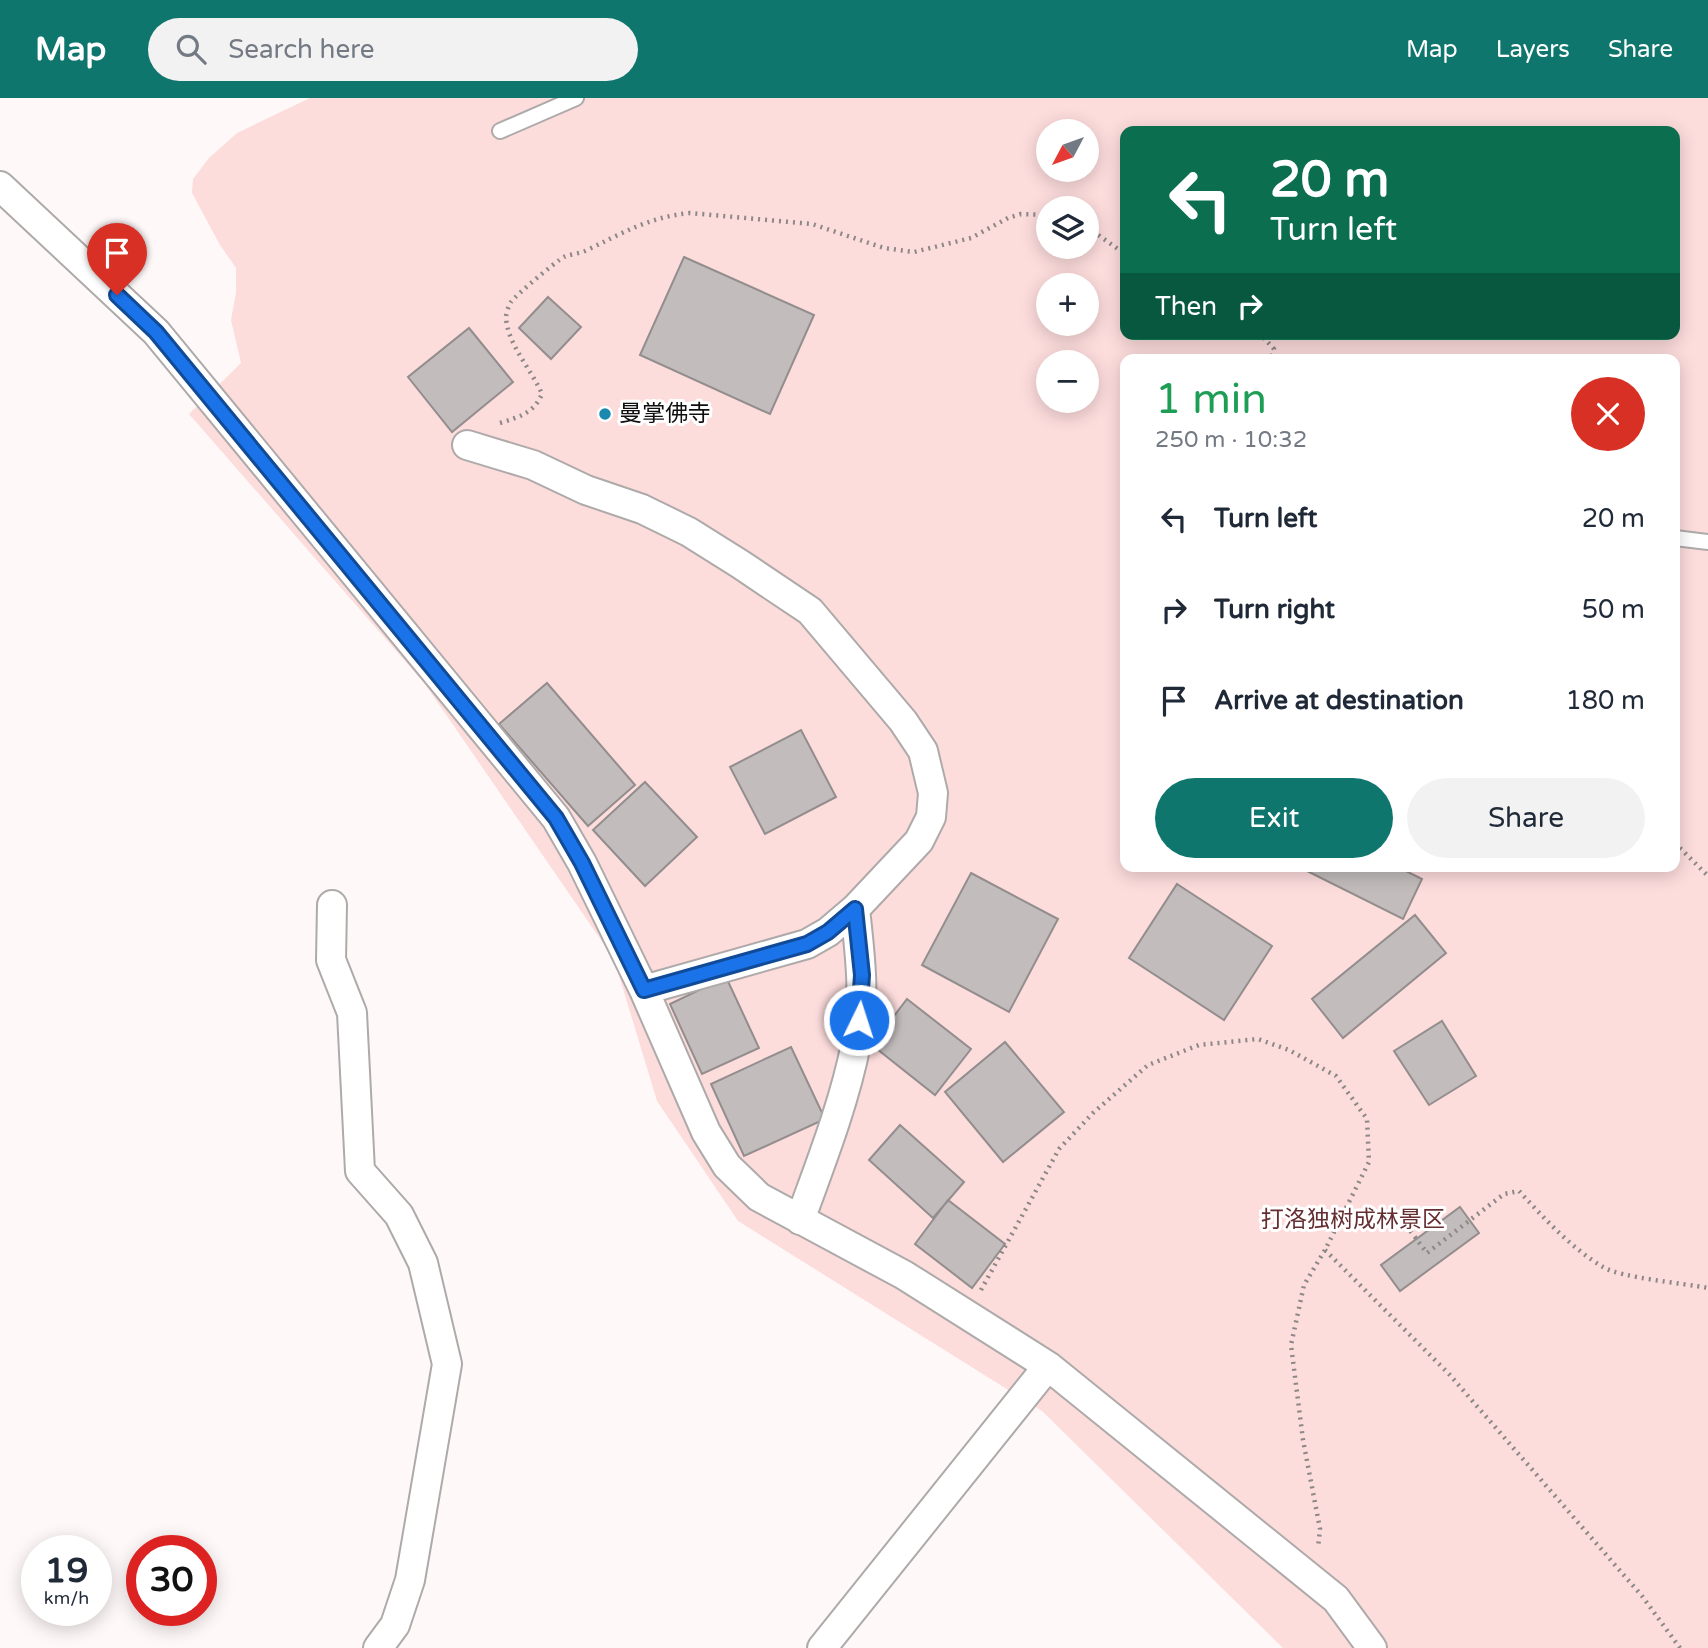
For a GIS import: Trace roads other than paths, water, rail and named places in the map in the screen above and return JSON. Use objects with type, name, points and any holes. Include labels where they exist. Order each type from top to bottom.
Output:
[{"type":"street","points":[[0,186],[156,332],[556,818],[582,863],[644,990],[706,1132],[727,1166],[759,1198],[904,1275],[1048,1366],[1336,1599],[1372,1648]]},
{"type":"street","points":[[467,445],[533,465],[559,479],[642,509],[689,532],[787,594],[819,620],[903,721],[923,751],[933,793],[931,817],[919,841],[855,909],[828,932],[807,944],[644,990]]},
{"type":"street","points":[[332,905],[331,960],[352,1013],[360,1171],[399,1216],[423,1263],[447,1364],[410,1580],[395,1625],[378,1648]]},
{"type":"street","points":[[800,1220],[832,1129],[857,1042],[862,975],[855,909]]},
{"type":"street","points":[[822,1648],[1048,1366]]},
{"type":"lane","points":[[500,131],[576,98]]},
{"type":"lane","points":[[1680,539],[1708,542]]},
{"type":"place","name":"曼掌佛寺","points":[[605,414]]},
{"type":"park label","name":"打洛独树成林景区","points":[[1353,1220]]}]
